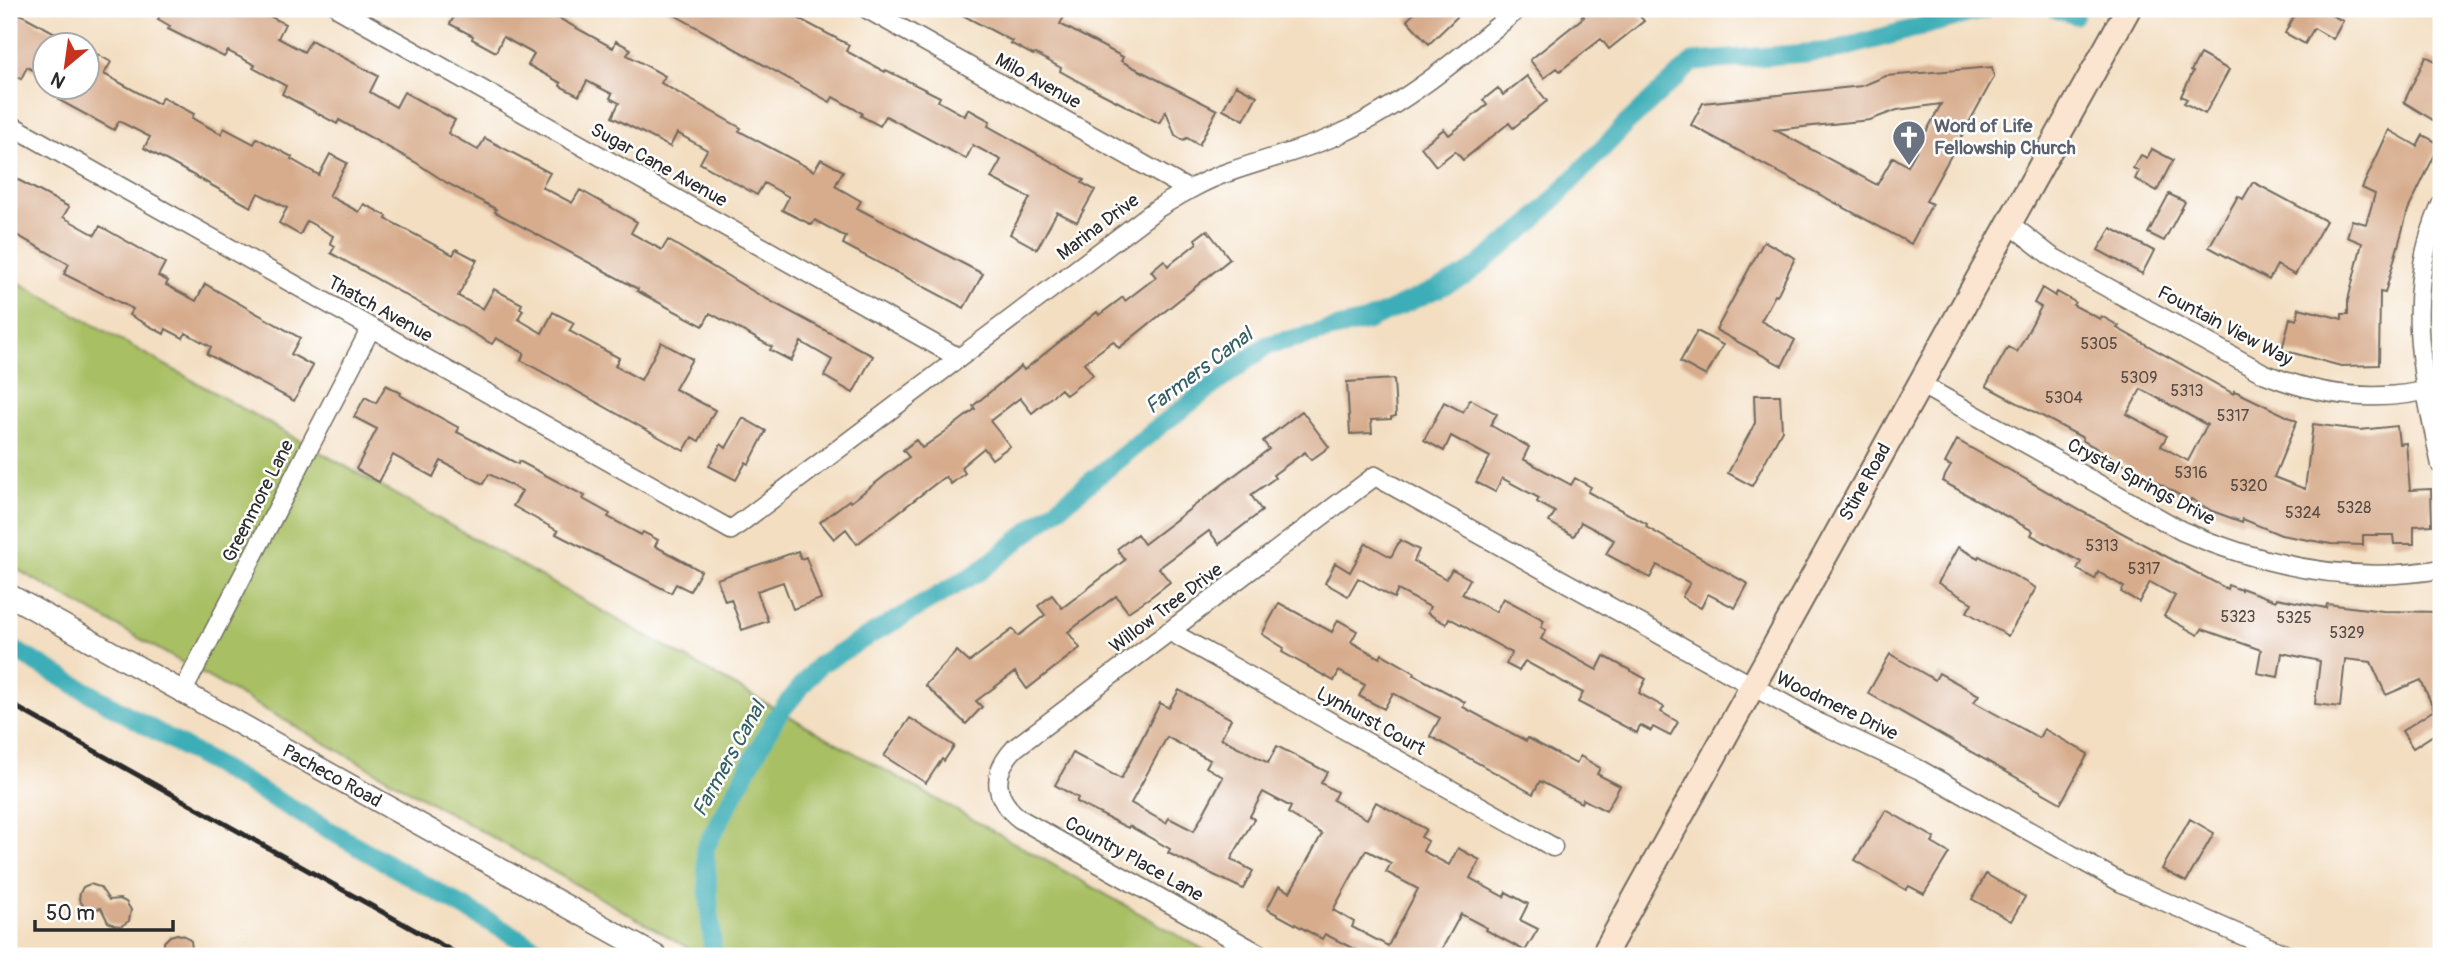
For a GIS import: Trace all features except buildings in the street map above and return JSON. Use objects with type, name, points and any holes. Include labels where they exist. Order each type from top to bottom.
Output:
[{"type":"main road","name":"Stine Road","points":[[1603,956],[2128,9]]},
{"type":"street","name":"Sugar Cane Avenue","points":[[339,9],[959,358]]},
{"type":"street","name":"Milo Avenue","points":[[867,9],[1189,190]]},
{"type":"street","name":"Marina Drive","points":[[731,530],[1158,208],[1227,172],[1299,150],[1380,114],[1452,65],[1518,9]]},
{"type":"street","name":"Thatch Avenue","points":[[9,124],[731,530]]},
{"type":"street","points":[[2441,205],[2426,252],[2420,285],[2419,345],[2433,389],[2441,464]]},
{"type":"street","name":"Fountain View Way","points":[[2010,224],[2052,257],[2263,373],[2321,392],[2356,397],[2391,396],[2433,389]]},
{"type":"street","name":"Greenmore Lane","points":[[182,693],[371,328]]},
{"type":"street","name":"Crystal Springs Drive","points":[[1920,384],[2182,531],[2223,548],[2265,562],[2309,571],[2353,575],[2441,569]]},
{"type":"street","name":"Woodmere Drive","points":[[1375,476],[1752,687],[1819,723],[1920,770],[2122,883],[2289,956]]},
{"type":"street","name":"Willow Tree Drive","points":[[998,785],[999,772],[1005,758],[1015,748],[1375,476]]},
{"type":"street","name":"Pacheco Road","points":[[9,595],[656,956]]},
{"type":"street","name":"Lynhurst Court","points":[[1169,631],[1553,847]]},
{"type":"street","name":"Country Place Lane","points":[[998,785],[1001,798],[1009,811],[1020,820],[1263,956]]},
{"type":"green space","points":[[9,277],[1215,956],[703,956],[9,565]]},
{"type":"waterway","name":"Farmers Canal","points":[[713,956],[705,848],[776,717],[819,665],[980,571],[1157,428],[1267,345],[1367,321],[1465,276],[1530,224],[1627,123],[1693,62],[1832,51],[1985,9]]},
{"type":"waterway","name":"Farmers Canal","points":[[2056,9],[2075,15]]},
{"type":"waterway","points":[[9,647],[549,956]]},
{"type":"railway","points":[[9,703],[461,956]]},
{"type":"place","name":"Word of Life Fellowship Church","points":[[1909,167]]}]
